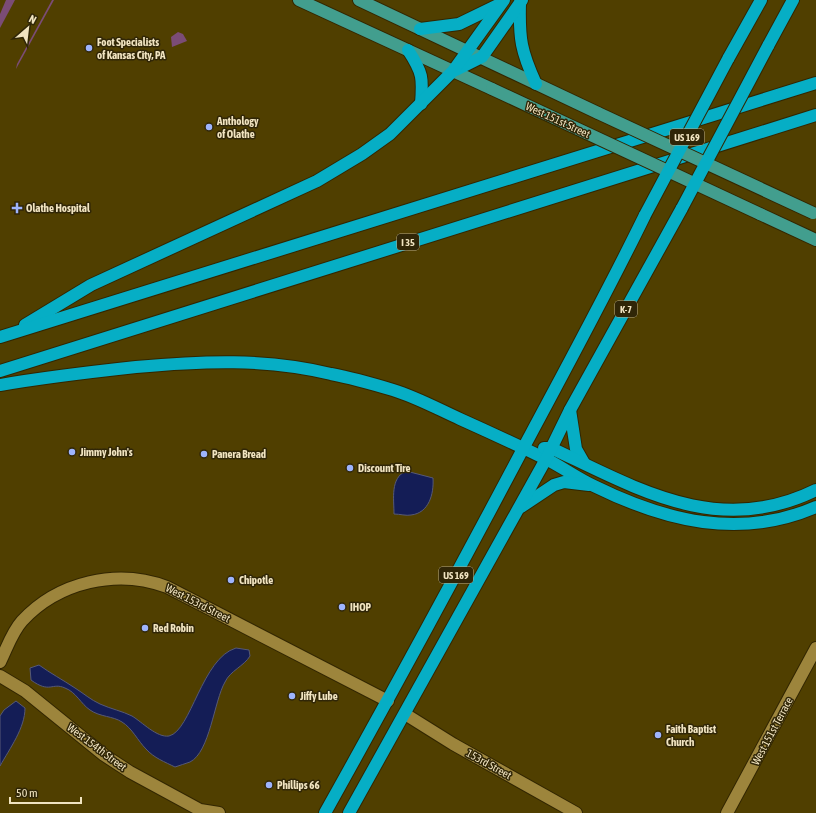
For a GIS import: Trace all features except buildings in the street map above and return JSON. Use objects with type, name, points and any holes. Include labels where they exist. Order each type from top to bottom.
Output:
[{"type":"highway","name":"US 169","points":[[325,813],[388,701],[616,274],[645,215],[728,59],[761,0]]},
{"type":"highway","name":"K-7","points":[[518,508],[546,459],[570,410],[682,208],[792,0]]},
{"type":"highway","points":[[420,29],[459,24],[503,1]]},
{"type":"highway","points":[[3,336],[91,285],[339,169],[390,134],[453,71],[503,1]]},
{"type":"highway","points":[[453,71],[482,57],[521,2]]},
{"type":"highway","points":[[521,2],[520,39],[526,62],[536,84]]},
{"type":"highway","points":[[408,50],[420,71],[422,79],[420,104]]},
{"type":"highway","points":[[3,336],[816,83]]},
{"type":"highway","name":"I 35","points":[[0,371],[816,115]]},
{"type":"highway","points":[[0,386],[57,375],[179,363],[234,361],[292,365],[394,390],[422,401],[546,459],[593,485]]},
{"type":"highway","points":[[570,410],[576,449],[584,463]]},
{"type":"highway","points":[[523,448],[551,448],[667,500],[712,509],[736,509],[775,504],[816,490]]},
{"type":"highway","name":"US 169","points":[[349,813],[518,508],[554,485],[564,482],[593,485],[655,512],[704,523],[725,525],[756,523],[791,516],[816,507]]},
{"type":"main road","name":"West 151st Street","points":[[299,0],[816,240]]},
{"type":"main road","name":"West 151st Street","points":[[359,0],[815,213]]},
{"type":"street","name":"West 153rd Street","points":[[0,662],[22,622],[51,599],[74,587],[94,581],[111,578],[128,578],[156,582],[167,586],[388,701]]},
{"type":"street","name":"West 151st Terrace","points":[[727,813],[816,648]]},
{"type":"street","name":"West 154th Street","points":[[0,676],[41,704],[104,755],[201,812],[219,813]]},
{"type":"street","name":"153rd Street","points":[[405,714],[453,744],[576,813]]},
{"type":"shaded area","points":[[6,0],[15,0],[0,28],[0,14]]},
{"type":"shaded area","points":[[52,0],[54,0],[16,69],[17,64]]},
{"type":"shaded area","points":[[178,32],[183,34],[187,41],[172,47],[171,37]]},
{"type":"shaded area","points":[[406,471],[433,478],[433,490],[429,502],[422,511],[409,515],[394,514],[395,484],[401,474]]},
{"type":"shaded area","points":[[236,648],[249,650],[250,656],[227,678],[221,690],[207,737],[197,756],[190,762],[175,767],[152,755],[126,725],[118,720],[90,710],[69,690],[57,686],[42,686],[31,680],[30,668],[39,665],[104,706],[132,716],[160,735],[169,736],[177,731],[184,722],[214,665],[224,654]]},
{"type":"shaded area","points":[[16,701],[25,708],[24,715],[20,730],[0,766],[0,716],[4,710]]},
{"type":"place","name":"Foot Specialists of Kansas City, PA","points":[[89,48]]},
{"type":"place","name":"Anthology of Olathe","points":[[209,127]]},
{"type":"place","name":"Olathe Hospital","points":[[17,208]]},
{"type":"place","name":"Jimmy John's","points":[[72,452]]},
{"type":"place","name":"Panera Bread","points":[[204,454]]},
{"type":"place","name":"Discount Tire","points":[[350,468]]},
{"type":"place","name":"Chipotle","points":[[231,580]]},
{"type":"place","name":"IHOP","points":[[342,607]]},
{"type":"place","name":"Red Robin","points":[[145,628]]},
{"type":"place","name":"Jiffy Lube","points":[[292,696]]},
{"type":"place","name":"Faith Baptist Church","points":[[658,735]]},
{"type":"place","name":"Phillips 66","points":[[269,785]]}]
